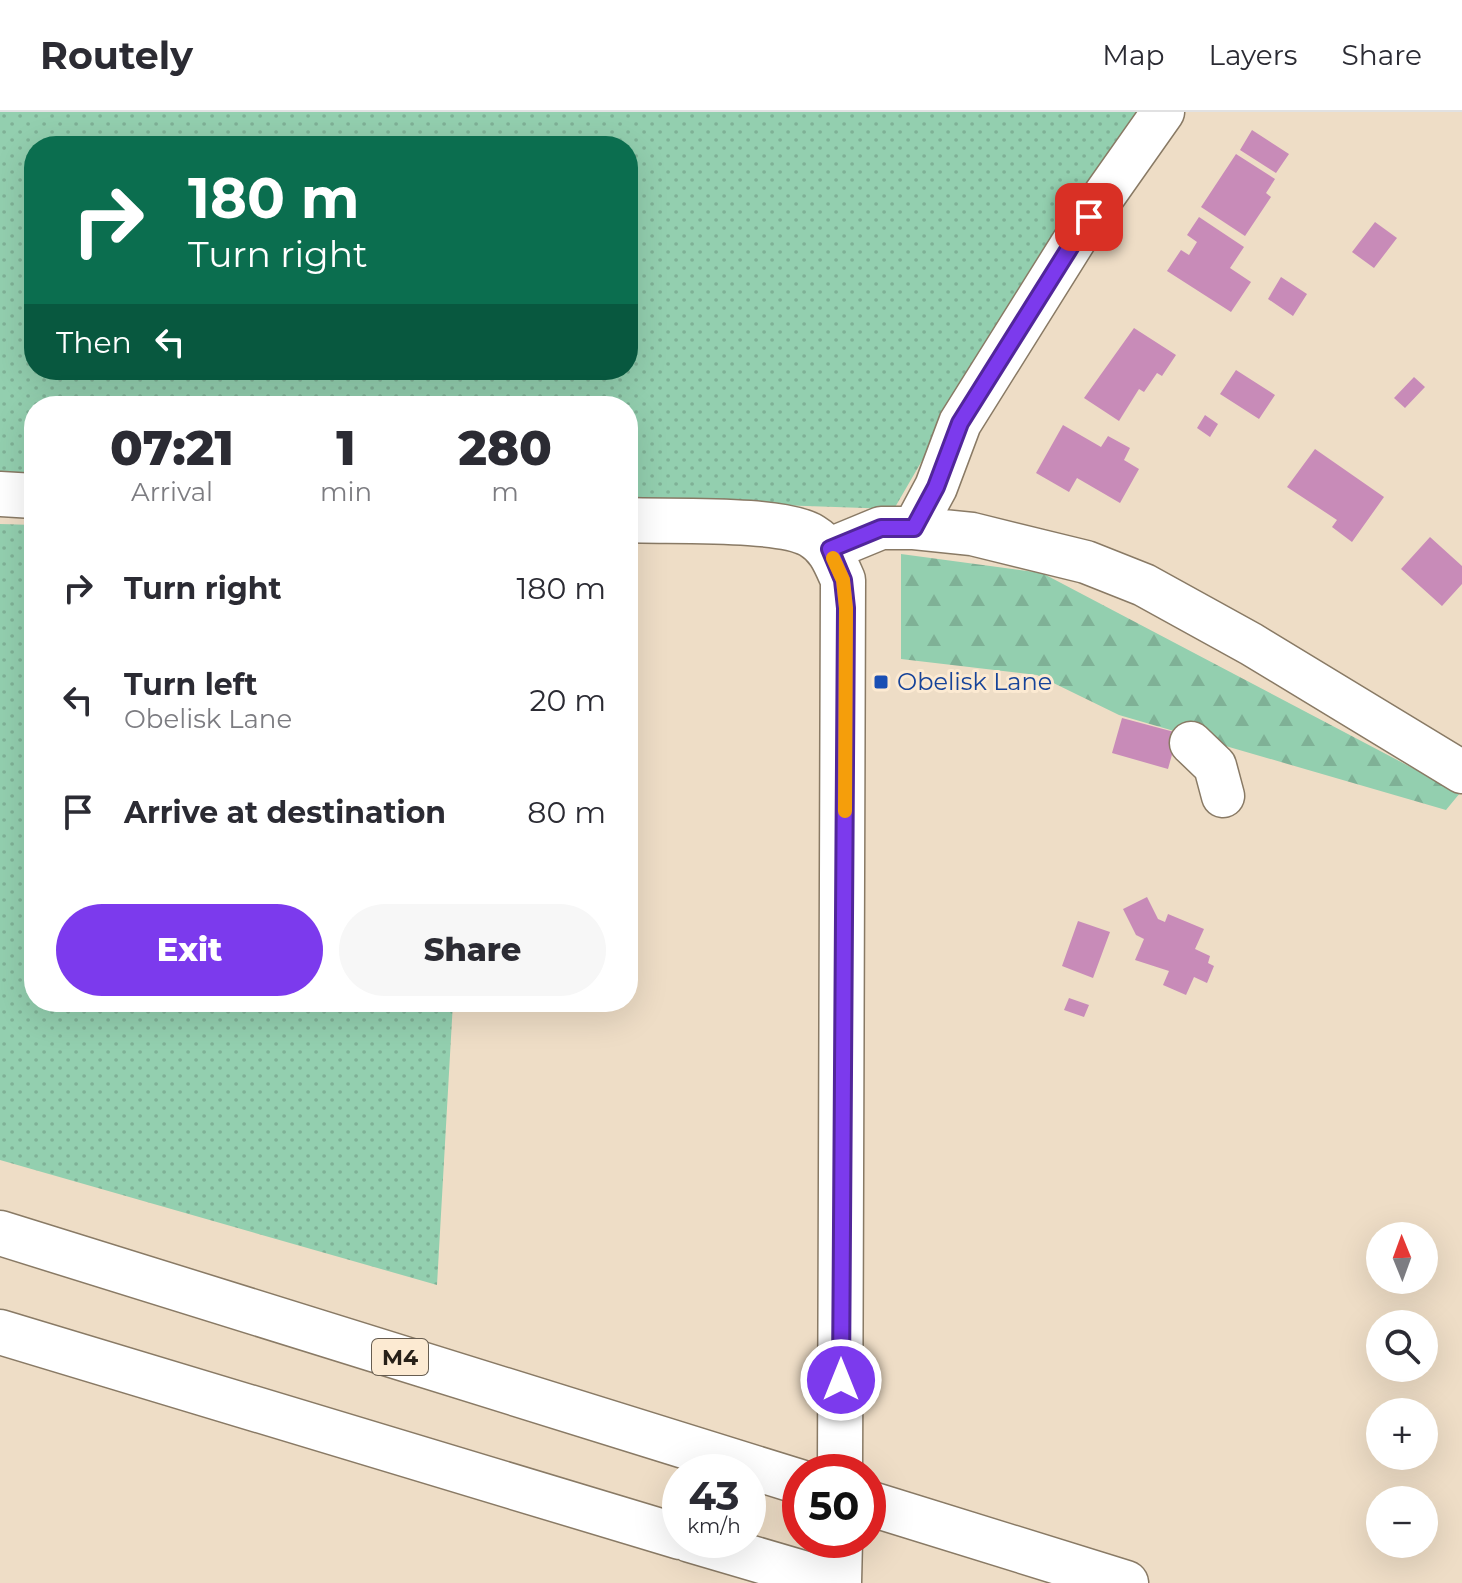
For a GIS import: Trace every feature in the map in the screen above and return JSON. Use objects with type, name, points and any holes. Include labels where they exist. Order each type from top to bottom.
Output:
[{"type":"main road","points":[[0,494],[24,495]]},
{"type":"main road","points":[[638,520],[784,526],[810,534],[830,549],[843,580],[846,608],[840,1454]]},
{"type":"main road","name":"M4","points":[[0,1233],[782,1476]]},
{"type":"main road","points":[[0,1332],[662,1532]]},
{"type":"main road","points":[[886,1509],[1126,1583]]},
{"type":"main road","points":[[752,1558],[838,1583],[839,1558]]},
{"type":"street","points":[[914,528],[936,487],[960,423],[1089,217],[1163,112]]},
{"type":"street","points":[[830,549],[881,528],[914,528],[972,534],[1086,562],[1144,585],[1251,644],[1462,772]]},
{"type":"street","points":[[1191,743],[1215,766],[1223,796]]},
{"type":"green space","points":[[0,112],[1138,112],[1065,214],[894,509],[638,500],[638,396],[24,396],[24,478],[0,477]]},
{"type":"green space","points":[[0,524],[24,525],[24,1012],[452,1012],[437,1285],[0,1160]]},
{"type":"green space","points":[[901,554],[1042,573],[1460,793],[1446,810],[1119,715],[1037,675],[901,659]]},
{"type":"building","points":[[1252,130],[1289,154],[1276,173],[1240,150]]},
{"type":"building","points":[[1236,154],[1275,179],[1266,193],[1271,197],[1245,236],[1201,207]]},
{"type":"building","points":[[1199,217],[1244,247],[1230,268],[1251,282],[1231,312],[1167,271],[1181,250],[1189,255],[1197,242],[1187,235]]},
{"type":"building","points":[[1375,222],[1397,238],[1374,268],[1352,252]]},
{"type":"building","points":[[1281,277],[1307,294],[1293,316],[1268,299]]},
{"type":"building","points":[[1134,328],[1176,355],[1162,376],[1157,373],[1144,392],[1139,389],[1119,421],[1084,398]]},
{"type":"building","points":[[1236,370],[1275,395],[1259,419],[1220,394]]},
{"type":"building","points":[[1414,377],[1425,387],[1405,408],[1394,398]]},
{"type":"building","points":[[1205,415],[1218,424],[1210,437],[1197,428]]},
{"type":"building","points":[[1063,425],[1101,447],[1108,436],[1130,448],[1124,460],[1139,469],[1120,503],[1077,478],[1069,492],[1036,473]]},
{"type":"building","points":[[1315,449],[1384,497],[1352,542],[1332,527],[1337,520],[1287,487]]},
{"type":"building","points":[[1430,537],[1462,566],[1462,584],[1442,606],[1401,569]]},
{"type":"building","points":[[1122,718],[1178,733],[1168,769],[1112,753]]},
{"type":"building","points":[[1147,897],[1158,919],[1165,922],[1168,914],[1204,929],[1195,949],[1210,956],[1208,963],[1214,966],[1207,983],[1194,977],[1186,995],[1163,985],[1169,971],[1135,960],[1144,939],[1136,935],[1123,909]]},
{"type":"building","points":[[1078,921],[1110,932],[1093,978],[1062,966]]},
{"type":"building","points":[[1069,998],[1089,1005],[1084,1017],[1064,1010]]},
{"type":"slow traffic","points":[[833,558],[843,580],[846,608],[845,811]]},
{"type":"place","name":"Obelisk Lane","points":[[881,682]]},
{"type":"route","points":[[841,1380],[846,608],[843,580],[830,549],[881,528],[914,528],[936,487],[960,423],[1089,217]]}]
